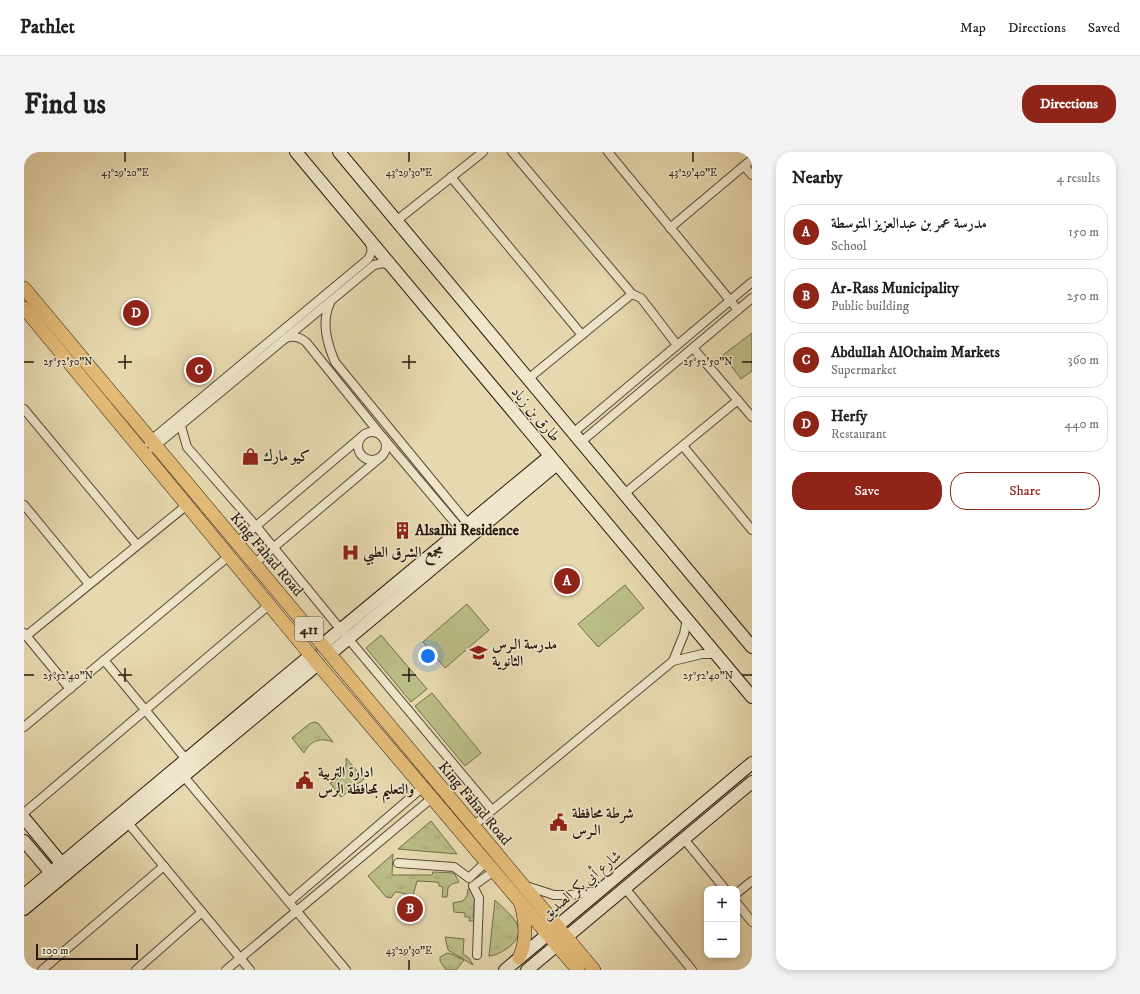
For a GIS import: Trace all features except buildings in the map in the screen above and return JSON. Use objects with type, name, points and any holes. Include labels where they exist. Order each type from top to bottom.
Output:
[{"type":"main road","name":"King Fahad Road","points":[[24,288],[522,884],[552,930],[561,941],[578,970]]},
{"type":"main road","name":"King Fahad Road","points":[[24,308],[269,605],[520,903],[552,930]]},
{"type":"main road","points":[[519,958],[523,948],[525,932],[524,916],[520,903]]},
{"type":"main road","name":"King Fahad Road","points":[[561,941],[594,970]]},
{"type":"street","name":"طارق بن زياد","points":[[296,152],[752,697]]},
{"type":"street","name":"طارق بن زياد","points":[[339,152],[752,647]]},
{"type":"street","points":[[396,221],[483,152]]},
{"type":"street","points":[[512,152],[632,294],[641,298],[677,345]]},
{"type":"street","points":[[608,152],[738,310]]},
{"type":"street","points":[[670,228],[752,158]]},
{"type":"street","points":[[744,166],[752,175]]},
{"type":"street","points":[[451,177],[582,335]]},
{"type":"street","points":[[144,453],[153,443],[367,260],[371,253],[368,239]]},
{"type":"street","points":[[153,443],[181,426],[374,265],[383,263],[391,266]]},
{"type":"street","points":[[573,432],[752,282]]},
{"type":"street","points":[[528,379],[632,294]]},
{"type":"street","points":[[581,442],[752,298]]},
{"type":"street","points":[[331,300],[326,316],[326,327],[327,340],[335,362],[399,440],[464,527]]},
{"type":"street","points":[[285,339],[289,337],[298,337],[306,342],[382,437],[464,527]]},
{"type":"street","points":[[693,348],[752,418]]},
{"type":"street","points":[[624,494],[738,400]]},
{"type":"street","points":[[24,409],[137,545]]},
{"type":"street","points":[[254,564],[382,456],[384,452],[382,437],[384,422]]},
{"type":"street","points":[[181,426],[187,447],[256,526],[492,810]]},
{"type":"street","points":[[236,542],[360,438],[368,433],[399,440]]},
{"type":"street","points":[[360,438],[358,451],[364,458],[373,460],[382,456]]},
{"type":"street","points":[[683,446],[752,530]]},
{"type":"street","points":[[345,634],[464,527],[553,460]]},
{"type":"street","points":[[326,650],[553,460]]},
{"type":"street","points":[[24,504],[89,584]]},
{"type":"street","points":[[70,689],[25,634],[187,505]]},
{"type":"street","points":[[24,727],[229,556]]},
{"type":"street","points":[[24,813],[269,605]]},
{"type":"street","points":[[673,661],[684,634],[687,619]]},
{"type":"street","points":[[473,826],[673,661],[702,654],[716,654]]},
{"type":"street","points":[[104,660],[145,710],[185,768],[289,902],[346,970]]},
{"type":"street","points":[[24,909],[64,869],[315,660]]},
{"type":"street","name":"شارع أبي بكر الصديق","points":[[505,970],[752,763]]},
{"type":"street","points":[[24,895],[51,873],[64,869],[128,823],[185,768]]},
{"type":"street","name":"شارع أبي بكر الصديق","points":[[527,970],[752,782]]},
{"type":"street","points":[[289,902],[423,787]]},
{"type":"street","points":[[226,970],[432,798]]},
{"type":"street","points":[[24,818],[64,869]]},
{"type":"street","points":[[128,823],[250,970]]},
{"type":"street","points":[[684,839],[723,886]]},
{"type":"street","points":[[24,841],[51,873]]},
{"type":"street","points":[[398,863],[454,867],[469,878],[479,898],[477,955]]},
{"type":"street","points":[[42,970],[164,866]]},
{"type":"street","points":[[469,878],[490,866]]},
{"type":"street","points":[[473,886],[490,866]]},
{"type":"street","points":[[740,890],[752,880]]},
{"type":"street","points":[[522,884],[554,895],[570,895],[599,891]]},
{"type":"street","points":[[625,888],[692,970]]},
{"type":"street","points":[[740,908],[752,922]]},
{"type":"street","points":[[141,969],[202,912]]},
{"type":"green space","points":[[752,333],[752,371],[741,379],[723,355]]},
{"type":"green space","points":[[625,585],[644,608],[598,647],[578,624]]},
{"type":"green space","points":[[467,604],[489,630],[445,668],[423,642]]},
{"type":"green space","points":[[381,635],[427,689],[411,702],[366,648]]},
{"type":"green space","points":[[432,693],[481,753],[465,766],[415,706]]},
{"type":"green space","points":[[314,722],[318,723],[333,742],[324,740],[316,741],[306,749],[304,753],[292,738],[309,724]]},
{"type":"green space","points":[[346,758],[364,779],[341,797],[330,783],[342,774],[346,766]]},
{"type":"green space","points":[[431,821],[457,854],[398,849]]},
{"type":"green space","points":[[393,854],[392,875],[432,875],[433,872],[454,873],[459,882],[452,884],[448,888],[447,897],[442,897],[443,887],[439,886],[439,883],[417,881],[413,896],[395,892],[391,898],[386,897],[368,876]]},
{"type":"green space","points":[[468,889],[473,890],[475,895],[474,921],[469,921],[470,917],[465,917],[465,913],[454,912],[453,903],[463,901],[467,896]]},
{"type":"green space","points":[[495,900],[512,916],[518,928],[518,934],[516,940],[507,949],[489,956]]},
{"type":"green space","points":[[445,937],[464,939],[463,954],[469,958],[473,965],[448,950]]},
{"type":"green space","points":[[447,953],[464,960],[456,970],[446,970],[440,961],[440,957]]},
{"type":"place","name":"Herfy","points":[[136,313]]},
{"type":"place","name":"Abdullah AlOthaim Markets","points":[[199,370]]},
{"type":"place","name":"كيو مارك","points":[[250,456]]},
{"type":"place","name":"Alsalhi Residence","points":[[402,530]]},
{"type":"place","name":"مجمع الشرق الطبي","points":[[350,552]]},
{"type":"place","name":"مدرسة عمر بن عبدالعزيز المتوسطة","points":[[567,581]]},
{"type":"place","name":"مدرسة الـرس الثانوية","points":[[479,653]]},
{"type":"place","name":"ادارة التربية والتعليم بمحافظة الرس","points":[[305,781]]},
{"type":"place","name":"شرطة محافظة الـرس","points":[[559,822]]},
{"type":"place","name":"Ar-Rass Municipality","points":[[410,909]]}]
